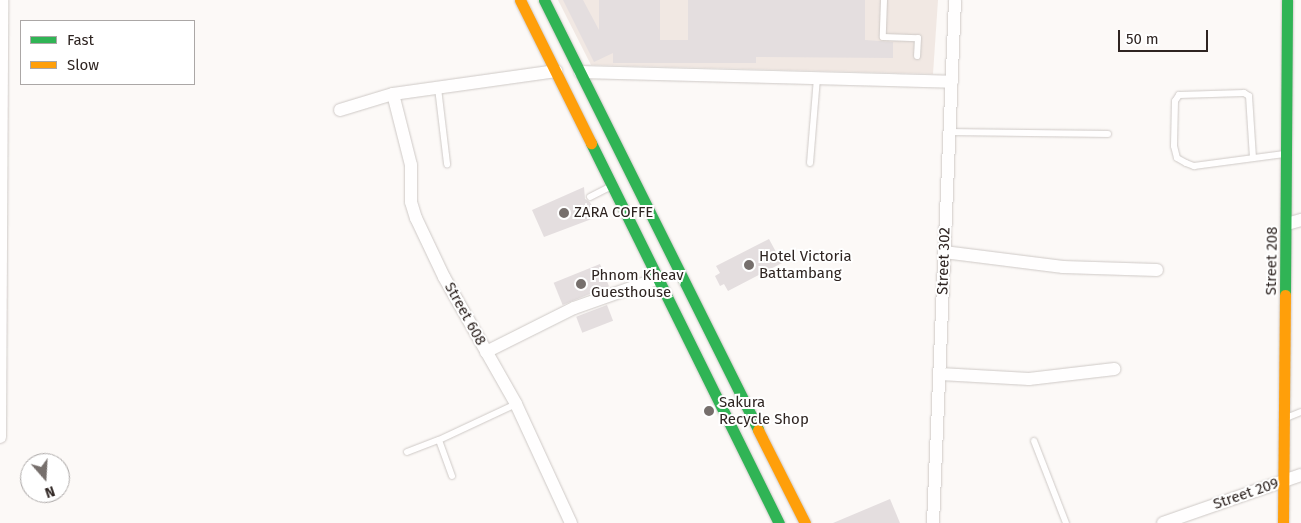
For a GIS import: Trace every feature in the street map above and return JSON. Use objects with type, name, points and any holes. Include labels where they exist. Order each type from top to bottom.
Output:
[{"type":"main road","points":[[520,0],[779,523]]},
{"type":"main road","points":[[544,0],[805,523]]},
{"type":"main road","name":"Street 208","points":[[1284,523],[1287,0]]},
{"type":"street","points":[[0,437],[2,0]]},
{"type":"street","name":"Street 302","points":[[933,523],[955,0]]},
{"type":"street","points":[[340,110],[393,94],[556,71]]},
{"type":"street","points":[[580,72],[952,82]]},
{"type":"street","name":"Street 608","points":[[393,94],[411,165],[411,202],[416,218],[486,352],[516,404],[571,523]]},
{"type":"street","points":[[1287,224],[1301,220]]},
{"type":"street","points":[[944,252],[1063,267],[1157,270]]},
{"type":"street","points":[[486,352],[574,308],[659,278]]},
{"type":"street","points":[[940,374],[1029,379],[1114,369]]},
{"type":"street","name":"Street 209","points":[[1163,523],[1301,475]]},
{"type":"lane","points":[[884,0],[883,37],[918,38],[917,56]]},
{"type":"lane","points":[[810,163],[817,78]]},
{"type":"lane","points":[[438,88],[447,164]]},
{"type":"lane","points":[[1253,158],[1249,96],[1244,93],[1179,95],[1176,101],[1174,146],[1178,158],[1194,166],[1287,154]]},
{"type":"lane","points":[[950,132],[1108,134]]},
{"type":"lane","points":[[590,197],[613,186]]},
{"type":"lane","points":[[408,452],[439,440],[516,404]]},
{"type":"lane","points":[[1285,418],[1301,412]]},
{"type":"lane","points":[[439,440],[452,476]]},
{"type":"lane","points":[[1034,441],[1066,523]]},
{"type":"shaded area","points":[[558,0],[938,0],[933,74],[591,65]]},
{"type":"building","points":[[563,0],[583,0],[599,30],[599,0],[660,0],[660,40],[688,40],[688,0],[865,0],[865,40],[893,42],[893,58],[756,57],[756,63],[613,63],[613,53],[594,62]]},
{"type":"building","name":"ZARA COFFE","points":[[584,187],[585,199],[590,202],[597,217],[544,237],[532,210]]},
{"type":"building","name":"Hotel Victoria Battambang","points":[[769,239],[782,263],[728,291],[724,284],[720,286],[715,276],[720,273],[716,266]]},
{"type":"building","name":"Phnom Kheav Guesthouse","points":[[600,264],[609,286],[563,305],[554,283]]},
{"type":"building","points":[[607,305],[613,321],[582,333],[576,317]]},
{"type":"building","points":[[890,499],[900,523],[833,523]]},
{"type":"traffic: fast","points":[[544,0],[758,430]]},
{"type":"traffic: fast","points":[[1285,295],[1287,0]]},
{"type":"traffic: fast","points":[[591,143],[779,523]]},
{"type":"traffic: slow","points":[[520,0],[591,143]]},
{"type":"traffic: slow","points":[[1283,523],[1285,295]]},
{"type":"traffic: slow","points":[[758,430],[805,523]]},
{"type":"place","name":"ZARA COFFE","points":[[564,213]]},
{"type":"place","name":"Hotel Victoria Battambang","points":[[749,265]]},
{"type":"place","name":"Phnom Kheav Guesthouse","points":[[581,284]]},
{"type":"place","name":"Sakura Recycle Shop","points":[[709,411]]}]
